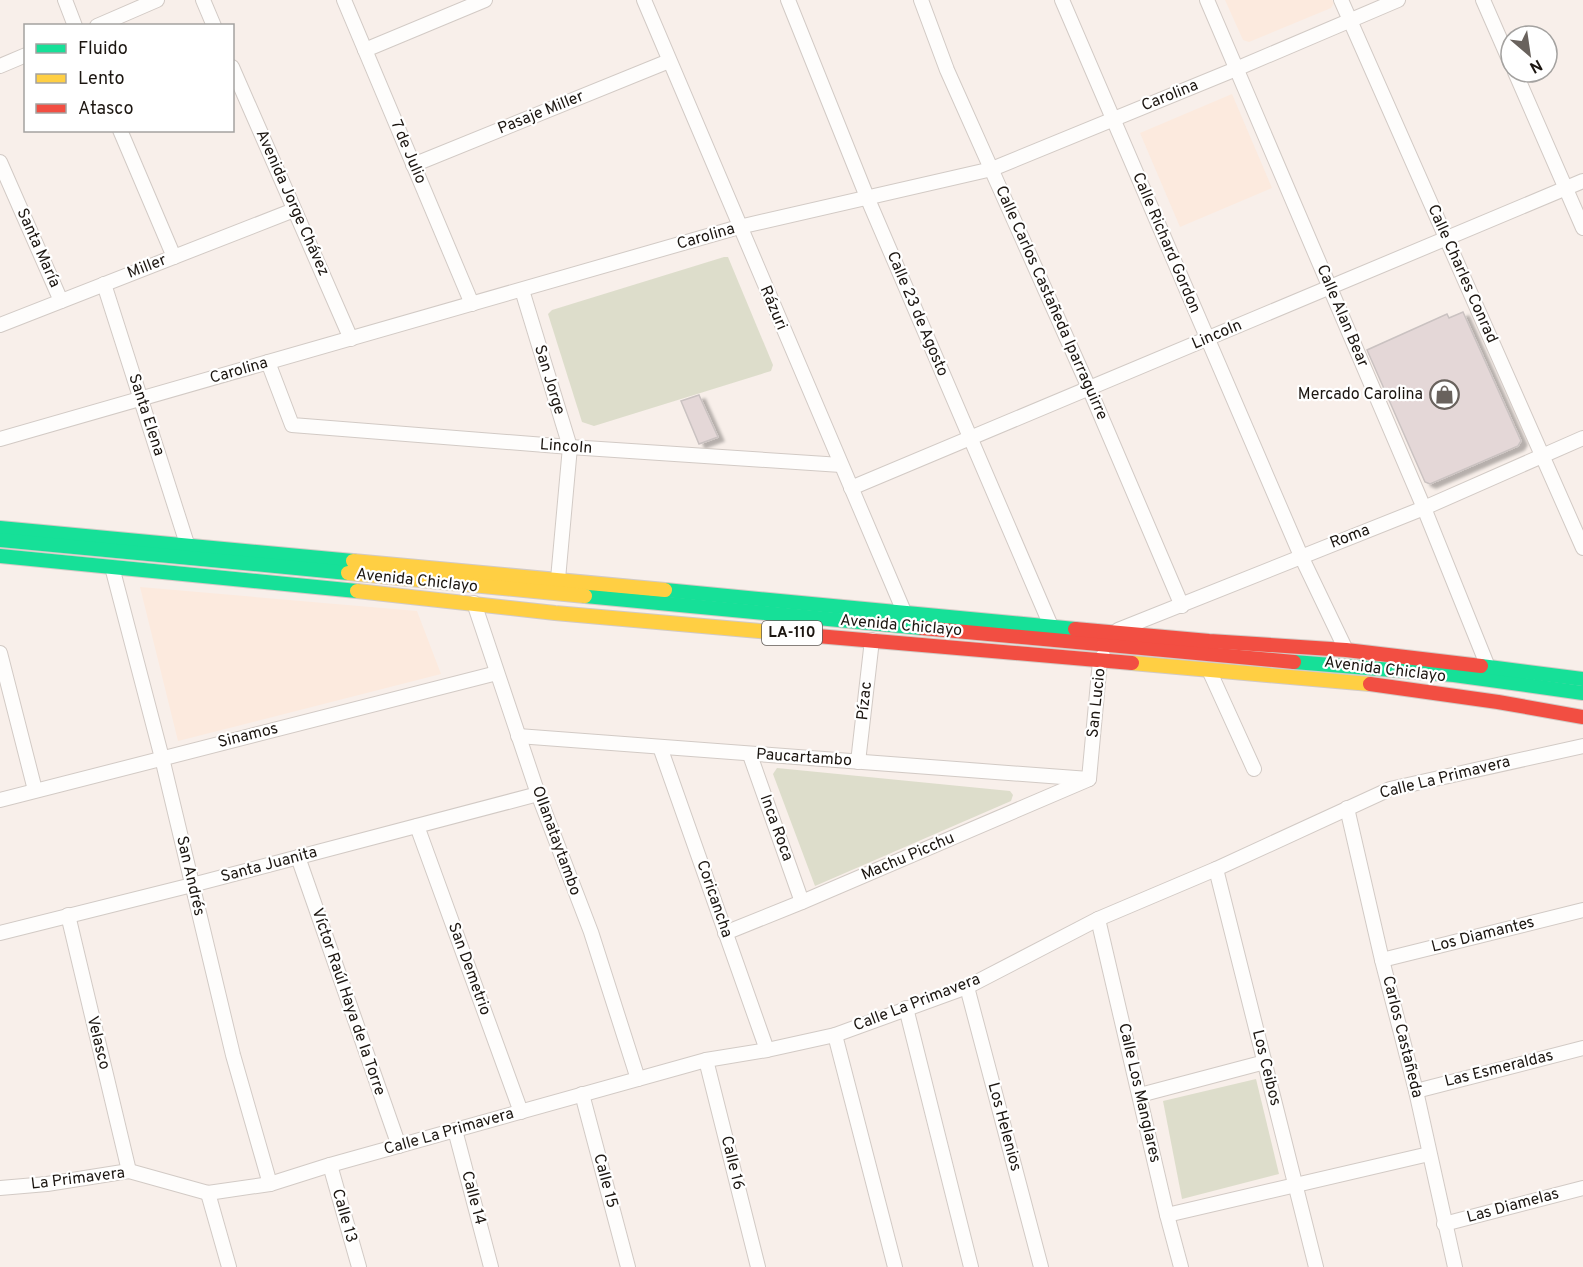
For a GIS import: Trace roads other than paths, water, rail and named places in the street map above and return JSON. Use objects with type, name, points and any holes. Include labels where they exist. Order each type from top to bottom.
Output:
[{"type":"main road","name":"Avenida Chiclayo","points":[[0,528],[188,547],[558,579],[905,614],[1346,650],[1583,679]]},
{"type":"main road","name":"Avenida Chiclayo","points":[[0,540],[1108,646],[1454,675],[1583,693]]},
{"type":"main road","name":"Avenida Chiclayo","points":[[0,556],[555,613],[1046,654],[1100,662],[1366,683],[1583,717]]},
{"type":"street","points":[[65,0],[74,24]]},
{"type":"street","points":[[102,24],[157,0]]},
{"type":"street","points":[[203,0],[213,24]]},
{"type":"street","name":"7 de Julio","points":[[344,0],[472,304]]},
{"type":"street","points":[[365,50],[485,0]]},
{"type":"street","name":"Rázuri","points":[[644,0],[905,614]]},
{"type":"street","name":"Calle 23 de Agosto","points":[[788,0],[867,197],[1051,626]]},
{"type":"street","name":"Calle Carlos Castañeda Iparraguirre","points":[[921,0],[947,70],[1089,388],[1182,606]]},
{"type":"street","name":"Calle Richard Gordon","points":[[1062,0],[1301,556],[1346,650]]},
{"type":"street","name":"Calle Alan Bear","points":[[1207,0],[1424,508],[1488,667]]},
{"type":"street","name":"Calle Charles Conrad","points":[[1341,0],[1583,548]]},
{"type":"street","name":"Carolina","points":[[0,439],[739,227],[992,169],[1398,0]]},
{"type":"street","points":[[1483,0],[1499,37]]},
{"type":"street","points":[[0,66],[24,56]]},
{"type":"street","name":"Pasaje Miller","points":[[413,165],[669,61]]},
{"type":"street","name":"Avenida Jorge Chávez","points":[[234,72],[351,339]]},
{"type":"street","points":[[1520,84],[1583,228]]},
{"type":"street","points":[[121,132],[174,256]]},
{"type":"street","name":"Santa María","points":[[0,162],[61,301]]},
{"type":"street","name":"Lincoln","points":[[851,488],[1583,181]]},
{"type":"street","points":[[0,199],[13,193]]},
{"type":"street","name":"Miller","points":[[0,325],[294,210]]},
{"type":"street","name":"Santa Elena","points":[[104,284],[188,547]]},
{"type":"street","name":"San Jorge","points":[[522,290],[570,447],[558,579]]},
{"type":"street","name":"Lincoln","points":[[268,362],[292,425],[841,465]]},
{"type":"street","name":"Roma","points":[[1114,631],[1182,606],[1424,508],[1583,438]]},
{"type":"street","name":"San Andrés","points":[[112,567],[162,758],[233,1055],[270,1184]]},
{"type":"street","name":"Ollanataytambo","points":[[474,603],[538,794],[591,932],[638,1079]]},
{"type":"street","name":"San Lucio","points":[[1089,779],[1100,662],[1114,631]]},
{"type":"street","name":"Pízac","points":[[858,762],[872,640]]},
{"type":"street","points":[[0,652],[36,790]]},
{"type":"street","points":[[1209,670],[1254,769]]},
{"type":"street","name":"Sinamos","points":[[0,800],[497,673]]},
{"type":"street","name":"Paucartambo","points":[[518,736],[1089,779]]},
{"type":"street","name":"Calle La Primavera","points":[[330,1165],[706,1060],[835,1035],[966,987],[1098,919],[1216,869],[1390,789],[1583,746]]},
{"type":"street","name":"Coricancha","points":[[660,747],[767,1050]]},
{"type":"street","name":"Inca Roca","points":[[750,754],[802,902]]},
{"type":"street","name":"Machu Picchu","points":[[725,933],[1089,779]]},
{"type":"street","name":"Santa Juanita","points":[[0,933],[538,794]]},
{"type":"street","name":"Carlos Castañeda","points":[[1347,808],[1382,960],[1416,1091],[1455,1267]]},
{"type":"street","name":"San Demetrio","points":[[417,826],[520,1112]]},
{"type":"street","name":"Víctor Raúl Haya de la Torre","points":[[298,857],[399,1146]]},
{"type":"street","name":"Los Ceibos","points":[[1216,869],[1316,1267]]},
{"type":"street","name":"Los Diamantes","points":[[1382,960],[1583,910]]},
{"type":"street","name":"Velasco","points":[[68,915],[129,1171]]},
{"type":"street","name":"Calle Los Manglares","points":[[1098,919],[1181,1267]]},
{"type":"street","name":"Los Helenios","points":[[966,987],[1041,1267]]},
{"type":"street","points":[[906,1008],[971,1267]]},
{"type":"street","points":[[835,1035],[895,1267]]},
{"type":"street","name":"Las Esmeraldas","points":[[1416,1091],[1583,1048]]},
{"type":"street","name":"Calle 16","points":[[706,1060],[758,1267]]},
{"type":"street","points":[[1140,1095],[1265,1062]]},
{"type":"street","name":"Calle 15","points":[[582,1094],[628,1267]]},
{"type":"street","name":"Calle 14","points":[[455,1130],[491,1267]]},
{"type":"street","points":[[1167,1215],[1429,1155]]},
{"type":"street","name":"La Primavera","points":[[0,1186],[47,1184],[129,1171],[208,1193],[270,1184],[330,1165]]},
{"type":"street","name":"Calle 13","points":[[330,1165],[359,1267]]},
{"type":"street","name":"Las Diamelas","points":[[1444,1224],[1583,1188]]},
{"type":"street","points":[[208,1193],[229,1267]]},
{"type":"place","name":"Mercado Carolina","points":[[1444,395]]}]
